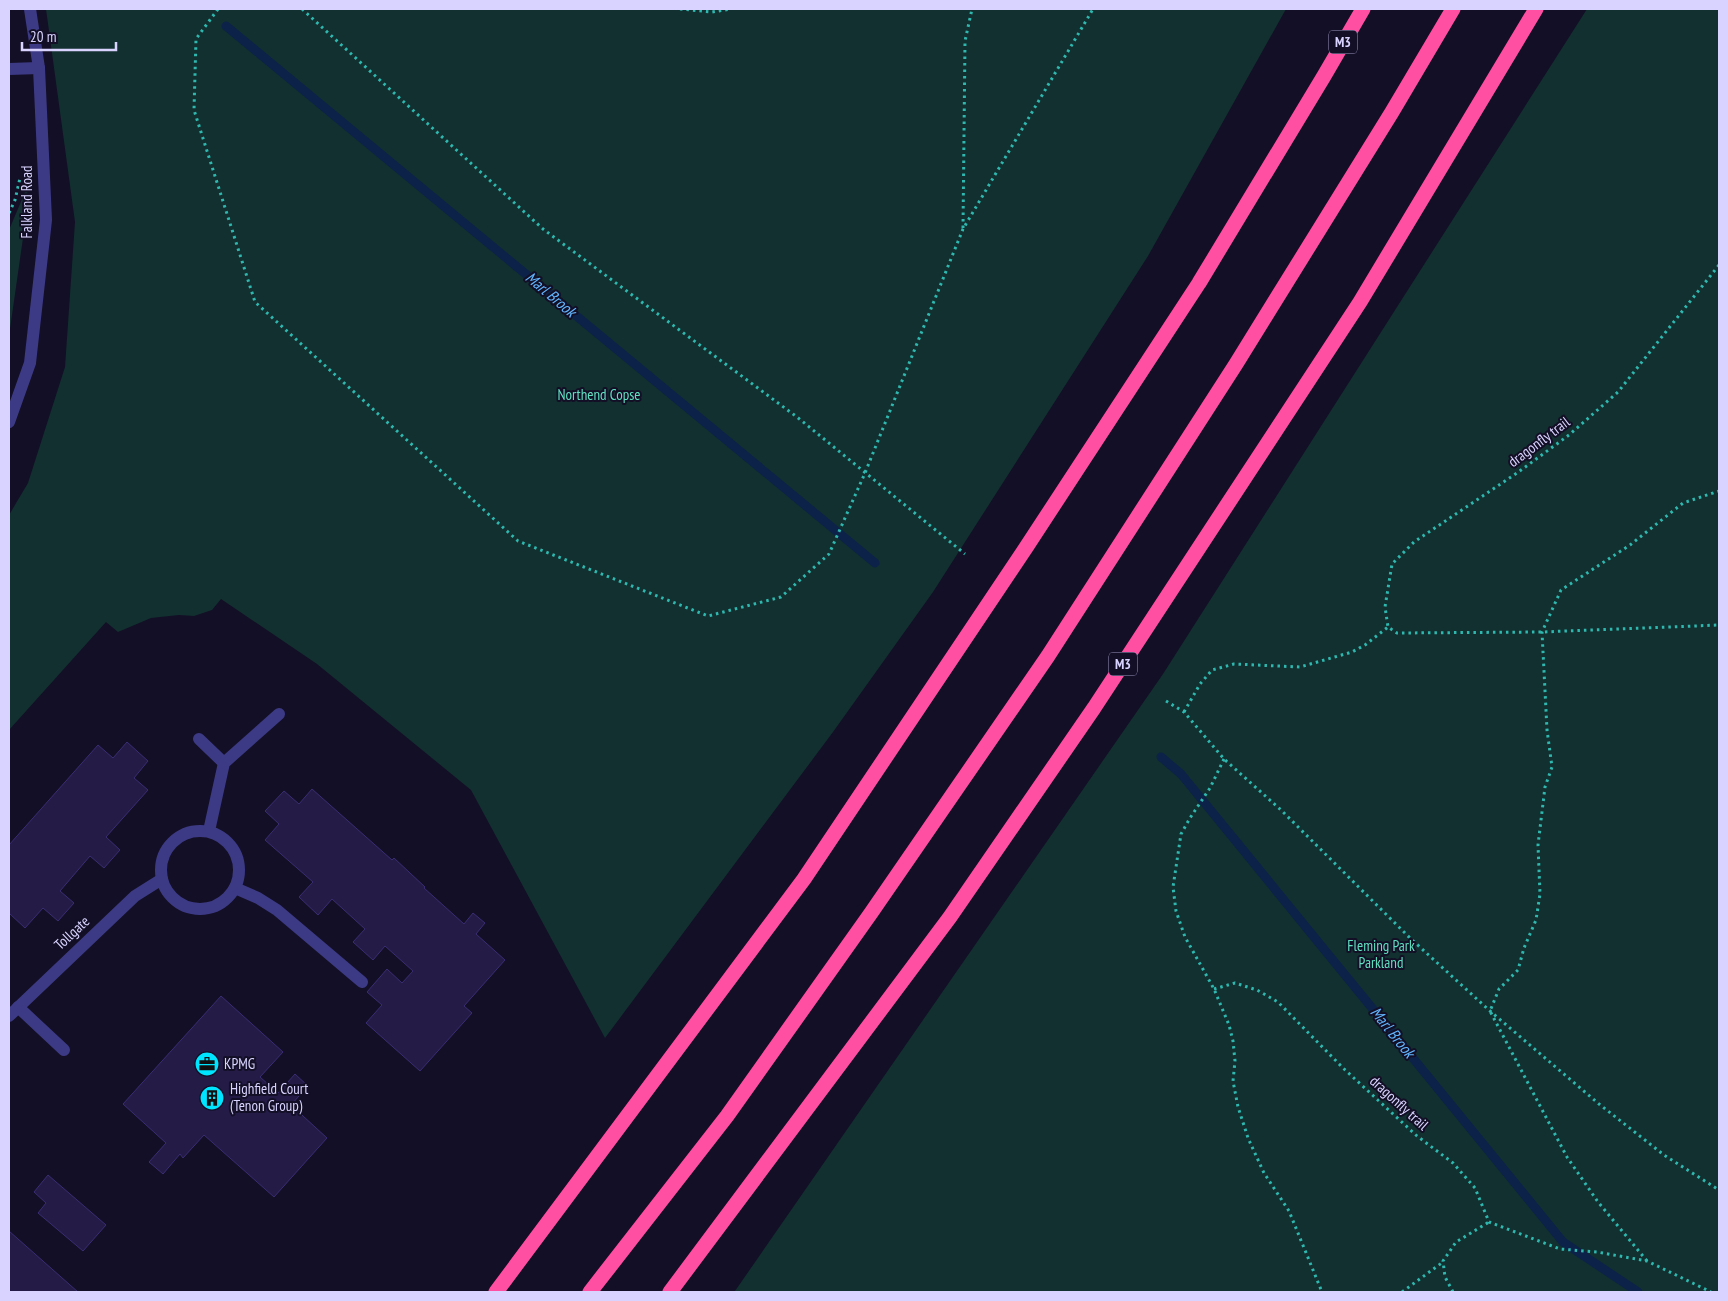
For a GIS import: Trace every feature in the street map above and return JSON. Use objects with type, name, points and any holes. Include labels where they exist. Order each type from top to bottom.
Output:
[{"type":"highway","name":"M3","points":[[496,1292],[810,871],[1016,563],[1199,283],[1324,76],[1362,9]]},
{"type":"highway","points":[[590,1292],[727,1116],[871,913],[1048,656],[1242,356],[1453,9]]},
{"type":"highway","name":"M3","points":[[670,1292],[950,917],[1094,708],[1360,302],[1536,9]]},
{"type":"street","name":"Falkland Road","points":[[9,422],[30,363],[46,220],[39,68],[30,9]]},
{"type":"street","points":[[9,69],[39,68]]},
{"type":"street","points":[[208,831],[224,763],[279,714]]},
{"type":"street","points":[[199,738],[224,763]]},
{"type":"street","points":[[196,831],[208,831],[221,836],[230,844],[236,854],[239,865],[235,888],[226,899],[215,906],[202,909],[188,907],[176,901],[167,891],[162,879],[160,866],[164,852],[172,842],[184,834],[196,831]]},
{"type":"street","name":"Tollgate","points":[[14,1011],[135,896],[162,879]]},
{"type":"street","points":[[235,888],[258,898],[277,910],[362,982]]},
{"type":"street","points":[[14,1011],[64,1050]]},
{"type":"path","points":[[218,9],[196,39],[194,110],[255,302],[518,541],[708,616],[782,598],[829,554],[865,472],[963,229],[1093,9]]},
{"type":"path","points":[[302,9],[544,229],[797,417],[964,554]]},
{"type":"path","points":[[680,9],[712,12],[731,9]]},
{"type":"path","points":[[963,229],[965,42],[972,9]]},
{"type":"path","name":"dragonfly trail","points":[[1388,627],[1385,607],[1392,564],[1414,542],[1569,435],[1618,392],[1719,265]]},
{"type":"path","points":[[1490,1011],[1499,989],[1518,970],[1524,948],[1536,920],[1540,894],[1538,845],[1545,787],[1552,767],[1547,730],[1542,632],[1561,590],[1630,545],[1683,503],[1719,491]]},
{"type":"path","points":[[1184,712],[1200,684],[1212,670],[1234,664],[1300,667],[1352,652],[1365,645],[1388,627],[1398,633],[1542,632],[1719,626]]},
{"type":"path","points":[[1166,700],[1184,712],[1224,759],[1281,810],[1410,938],[1490,1011],[1599,1104],[1664,1155],[1719,1190]]},
{"type":"path","points":[[1224,759],[1210,788],[1182,834],[1173,887],[1176,911],[1185,937],[1214,989],[1229,1025],[1235,1061],[1233,1081],[1238,1107],[1248,1138],[1264,1173],[1289,1211],[1322,1292]]},
{"type":"path","name":"dragonfly trail","points":[[1214,989],[1235,983],[1257,990],[1278,1002],[1343,1068],[1416,1136],[1453,1163],[1475,1188],[1489,1222]]},
{"type":"path","points":[[1490,1011],[1567,1157],[1598,1202],[1647,1261]]},
{"type":"path","points":[[1402,1292],[1444,1261],[1456,1242],[1489,1222],[1560,1249],[1597,1252],[1647,1261],[1711,1292]]},
{"type":"path","points":[[1444,1261],[1446,1277],[1453,1292]]},
{"type":"green space","name":"Northend Copse","points":[[46,9],[1286,9],[1148,256],[933,592],[833,732],[605,1038],[471,790],[317,664],[221,599],[212,610],[194,616],[179,615],[151,618],[118,632],[106,622],[9,730],[9,515],[28,483],[65,367],[75,222]]},
{"type":"green space","name":"Fleming Park Parkland","points":[[1587,9],[1719,9],[1719,1292],[735,1291],[1163,674]]},
{"type":"green space","points":[[28,185],[25,224],[9,336],[9,230]]},
{"type":"building","points":[[127,742],[148,761],[134,778],[148,790],[106,837],[120,850],[104,868],[90,856],[60,891],[74,903],[58,921],[43,908],[25,928],[9,915],[9,845],[98,745],[113,758]]},
{"type":"building","points":[[312,789],[392,860],[394,858],[464,924],[473,913],[485,923],[476,934],[505,960],[464,1006],[472,1013],[420,1071],[366,1023],[382,1005],[367,992],[387,969],[402,983],[413,971],[385,946],[373,960],[353,942],[365,929],[332,899],[318,915],[299,897],[313,882],[265,840],[279,824],[265,811],[284,791],[299,804]]},
{"type":"building","name":"Highfield Court (Tenon Group)","points":[[221,996],[283,1052],[260,1077],[278,1093],[295,1074],[308,1086],[291,1105],[327,1138],[274,1197],[204,1135],[183,1158],[180,1154],[163,1174],[149,1162],[166,1143],[123,1104]]},
{"type":"building","points":[[48,1175],[106,1225],[83,1251],[38,1213],[46,1203],[34,1192]]},
{"type":"building","points":[[9,1231],[78,1292],[9,1292]]},
{"type":"waterway","name":"Marl Brook","points":[[226,26],[875,563]]},
{"type":"waterway","name":"Marl Brook","points":[[1161,757],[1181,774],[1563,1242],[1638,1292]]},
{"type":"place","name":"KPMG","points":[[207,1064]]},
{"type":"place","name":"Highfield Court (Tenon Group)","points":[[212,1098]]}]
